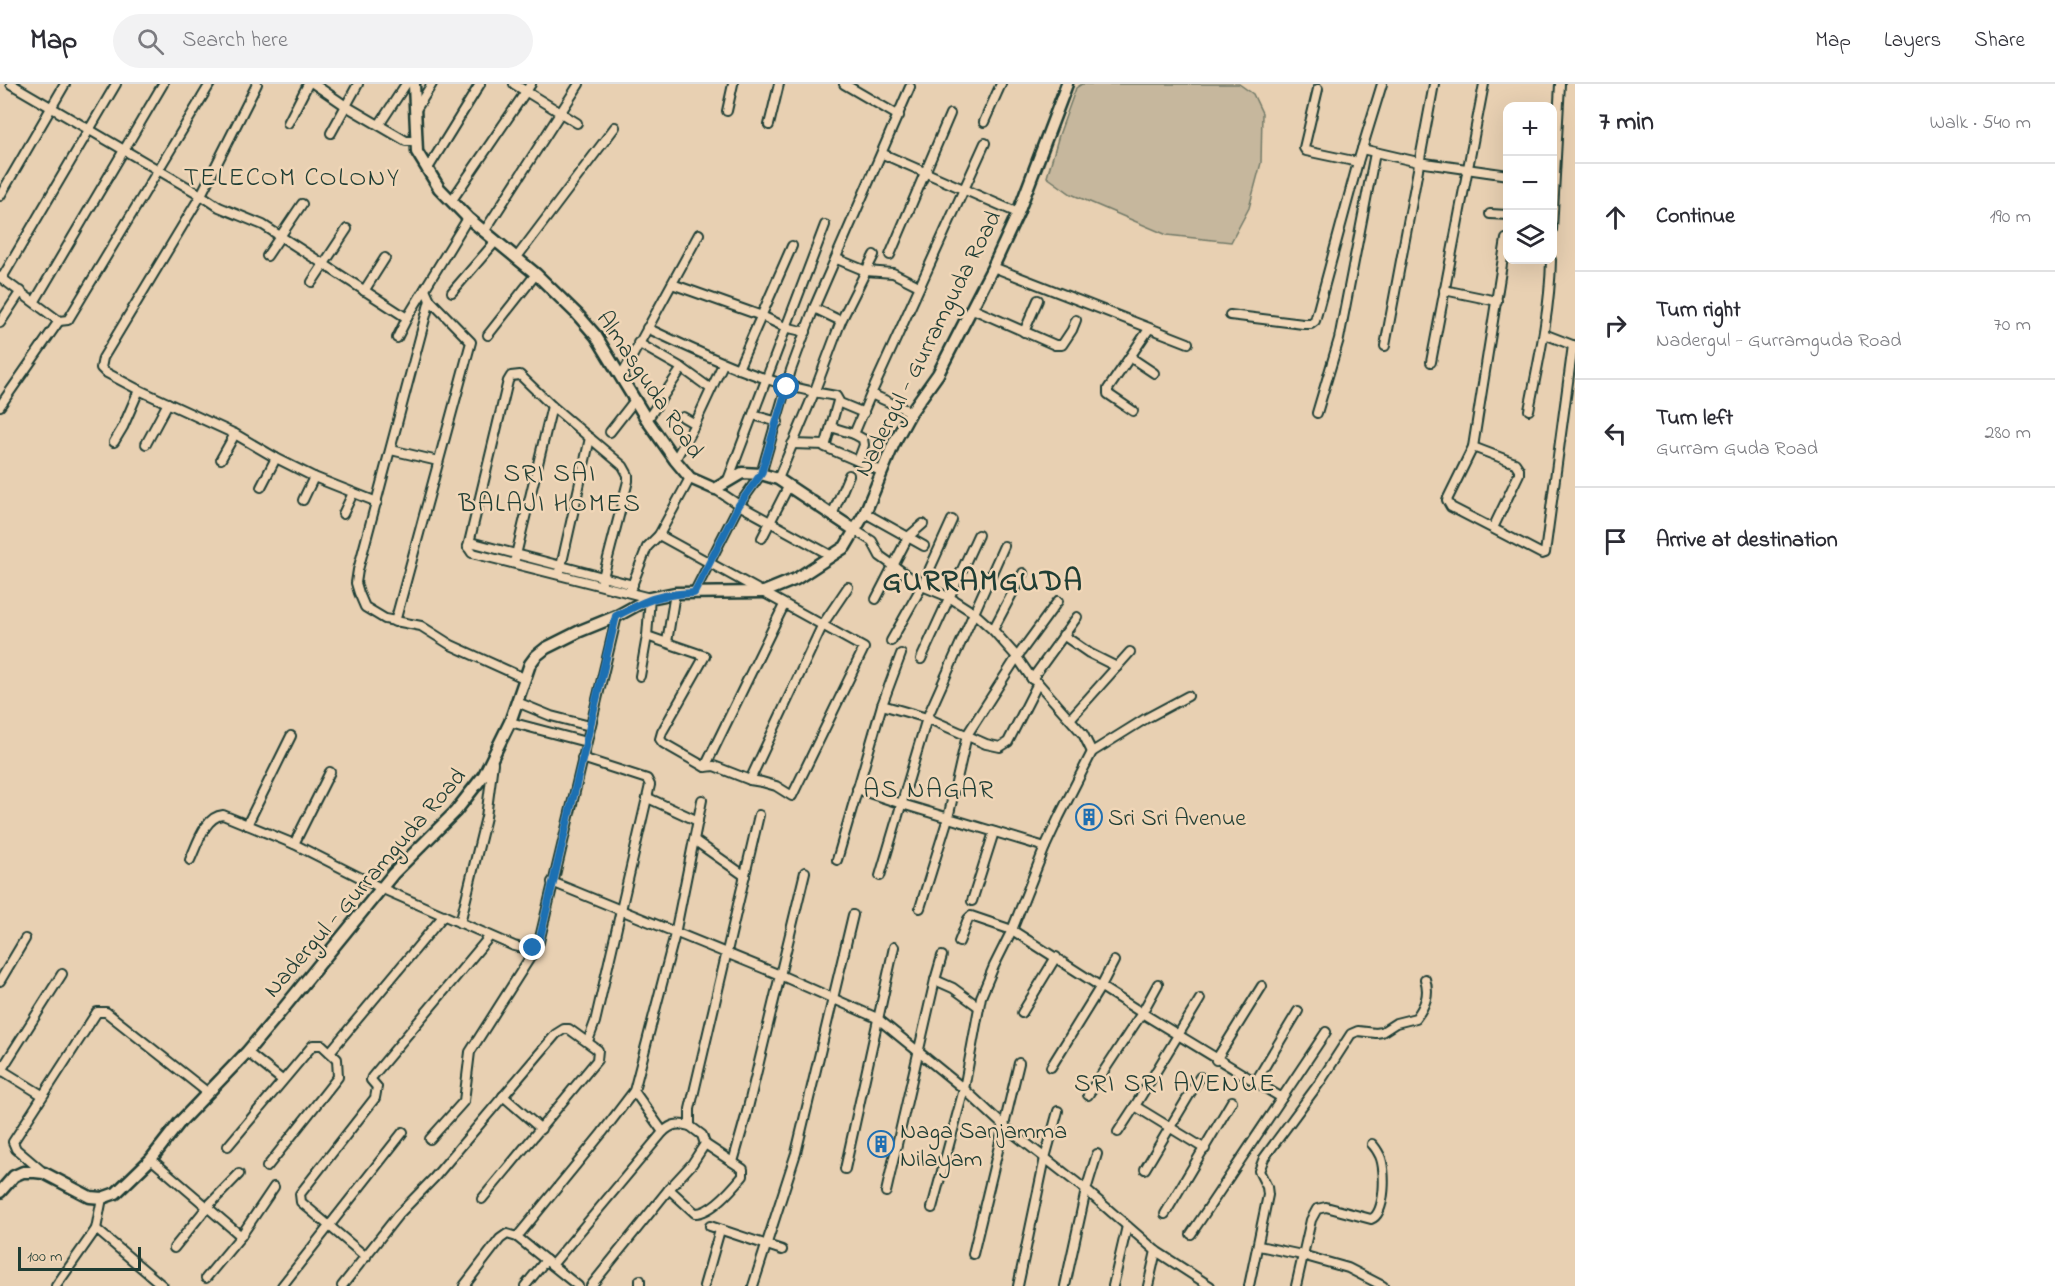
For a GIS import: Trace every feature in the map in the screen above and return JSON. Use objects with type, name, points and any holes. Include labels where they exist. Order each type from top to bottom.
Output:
[{"type":"main road","name":"Almasguda Road","points":[[414,84],[417,152],[438,188],[468,218],[536,274],[590,328],[647,420],[675,460],[690,478],[715,489]]},
{"type":"main road","name":"Nadergul - Gurramguda Road","points":[[102,1198],[116,1193],[151,1159],[180,1122],[247,1052],[408,859],[455,812],[484,775],[510,722],[524,678],[536,656],[546,648],[580,630],[616,616],[650,598],[675,593],[764,592],[796,579],[845,547],[865,513],[894,443],[911,412],[938,374],[973,309],[1018,213],[1067,84]]},
{"type":"main road","points":[[715,489],[742,472],[778,479],[855,531]]},
{"type":"main road","points":[[0,1192],[14,1176],[23,1172],[44,1173],[90,1197],[102,1198]]},
{"type":"street","points":[[0,196],[65,84]]},
{"type":"street","points":[[116,84],[1,277],[59,321],[72,317],[210,84]]},
{"type":"street","points":[[35,301],[163,84]]},
{"type":"street","points":[[257,84],[201,195],[101,363],[101,368],[139,390],[236,434],[314,477],[376,502]]},
{"type":"street","points":[[288,123],[308,84]]},
{"type":"street","points":[[314,84],[346,106],[406,141],[416,141]]},
{"type":"street","points":[[331,134],[358,84]]},
{"type":"street","points":[[379,125],[406,84]]},
{"type":"street","points":[[414,112],[432,84]]},
{"type":"street","points":[[427,170],[480,84]]},
{"type":"street","points":[[514,84],[529,88],[577,123]]},
{"type":"street","points":[[484,232],[579,84]]},
{"type":"street","points":[[727,111],[733,84]]},
{"type":"street","points":[[769,125],[779,84]]},
{"type":"street","points":[[844,84],[899,116]]},
{"type":"street","points":[[984,122],[1001,84]]},
{"type":"street","points":[[1230,315],[1303,324],[1316,321],[1358,162],[1382,84]]},
{"type":"street","points":[[1385,346],[1434,84]]},
{"type":"street","points":[[1431,362],[1484,84]]},
{"type":"street","points":[[1556,156],[1560,84]]},
{"type":"street","points":[[15,85],[219,207],[263,225],[407,318]]},
{"type":"street","points":[[694,593],[739,505],[761,474],[778,422],[791,370],[814,308],[883,154],[910,87]]},
{"type":"street","points":[[452,200],[529,88]]},
{"type":"street","points":[[1318,89],[1304,148],[1306,151],[1358,162]]},
{"type":"street","points":[[890,255],[950,114]]},
{"type":"street","points":[[517,257],[615,127]]},
{"type":"street","points":[[854,434],[985,143]]},
{"type":"street","points":[[1362,149],[1418,162],[1503,174]]},
{"type":"street","points":[[1317,413],[1339,339],[1375,153]]},
{"type":"street","points":[[883,154],[1018,213]]},
{"type":"street","points":[[267,256],[302,204]]},
{"type":"street","points":[[1490,214],[1503,215]]},
{"type":"street","points":[[397,338],[468,218]]},
{"type":"street","points":[[728,480],[825,225]]},
{"type":"street","points":[[312,282],[347,229]]},
{"type":"street","points":[[621,377],[699,234]]},
{"type":"street","points":[[452,292],[496,241]]},
{"type":"street","points":[[738,369],[792,246]]},
{"type":"street","points":[[778,479],[841,321],[874,255]]},
{"type":"street","points":[[364,291],[386,258]]},
{"type":"street","points":[[837,259],[866,272],[893,273],[919,286]]},
{"type":"street","points":[[1503,260],[1473,447],[1447,500],[1448,504],[1542,554],[1545,553],[1574,345],[1544,334]]},
{"type":"street","points":[[1529,410],[1544,334],[1551,264]]},
{"type":"street","points":[[993,267],[1188,344]]},
{"type":"street","points":[[488,335],[536,274]]},
{"type":"street","points":[[672,284],[762,316],[785,327],[806,332]]},
{"type":"street","points":[[395,622],[471,342],[430,300],[425,289]]},
{"type":"street","points":[[1444,290],[1497,301]]},
{"type":"street","points":[[0,323],[21,291]]},
{"type":"street","points":[[430,300],[356,583],[358,593],[366,607],[385,619],[421,626],[450,645],[524,678]]},
{"type":"street","points":[[1024,332],[1038,300]]},
{"type":"street","points":[[814,308],[841,321]]},
{"type":"street","points":[[973,309],[1048,343],[1062,345],[1076,320]]},
{"type":"street","points":[[0,406],[59,321]]},
{"type":"street","points":[[647,328],[723,364],[787,387],[836,396],[838,401],[864,413]]},
{"type":"street","points":[[1133,411],[1108,394],[1108,389],[1149,329]]},
{"type":"street","points":[[638,343],[682,368],[711,389]]},
{"type":"street","points":[[1131,357],[1154,372]]},
{"type":"street","points":[[675,460],[723,364]]},
{"type":"street","points":[[647,420],[682,368]]},
{"type":"street","points":[[560,571],[514,564],[472,553],[468,546],[511,376],[520,375],[526,379],[552,406],[623,466],[628,474],[602,582]]},
{"type":"street","points":[[114,442],[139,390]]},
{"type":"street","points":[[871,394],[911,412]]},
{"type":"street","points":[[610,432],[635,400]]},
{"type":"street","points":[[838,401],[826,445],[828,450],[881,471]]},
{"type":"street","points":[[146,444],[168,403]]},
{"type":"street","points":[[514,564],[552,406]]},
{"type":"street","points":[[753,415],[778,422]]},
{"type":"street","points":[[683,417],[695,423]]},
{"type":"street","points":[[831,427],[862,439],[864,444],[858,461]]},
{"type":"street","points":[[221,459],[236,434]]},
{"type":"street","points":[[560,571],[590,438]]},
{"type":"street","points":[[792,444],[826,445]]},
{"type":"street","points":[[1473,447],[1515,463],[1518,469],[1519,474],[1493,528]]},
{"type":"street","points":[[391,450],[438,461]]},
{"type":"street","points":[[261,487],[276,458]]},
{"type":"street","points":[[735,459],[742,472]]},
{"type":"street","points":[[832,515],[849,475]]},
{"type":"street","points":[[303,500],[314,477]]},
{"type":"street","points":[[631,589],[647,547],[659,534],[690,478]]},
{"type":"street","points":[[762,538],[788,487]]},
{"type":"street","points":[[715,489],[739,505],[832,556]]},
{"type":"street","points":[[343,514],[352,493]]},
{"type":"street","points":[[865,513],[924,546]]},
{"type":"street","points":[[891,641],[922,586],[952,520]]},
{"type":"street","points":[[876,598],[908,537],[923,524]]},
{"type":"street","points":[[855,531],[872,542],[880,556],[893,566],[922,586],[949,597],[974,613],[993,630],[1083,734],[1092,752]]},
{"type":"street","points":[[647,636],[705,656],[660,739],[672,749],[705,766],[714,766],[750,780],[776,786],[792,796],[864,648],[659,534]]},
{"type":"street","points":[[921,659],[978,535]]},
{"type":"street","points":[[468,546],[474,543],[560,571],[631,589],[650,598],[647,636],[640,676]]},
{"type":"street","points":[[880,876],[927,718],[1004,546]]},
{"type":"street","points":[[993,630],[1023,573]]},
{"type":"street","points":[[750,780],[823,624],[848,587]]},
{"type":"street","points":[[667,642],[675,593]]},
{"type":"street","points":[[920,909],[948,818],[967,735],[1017,657],[1058,601]]},
{"type":"street","points":[[705,766],[784,605]]},
{"type":"street","points":[[430,1139],[464,1101],[470,1052],[531,956],[533,948],[539,942],[616,616]]},
{"type":"street","points":[[882,705],[927,718],[986,744],[1000,747],[1008,742],[1035,681],[1063,635],[1077,617]]},
{"type":"street","points":[[1063,635],[1116,667]]},
{"type":"street","points":[[1070,719],[1130,652]]},
{"type":"street","points":[[837,860],[882,705],[901,654]]},
{"type":"street","points":[[932,1208],[964,1089],[981,997],[1012,930],[1045,847],[1092,752],[1188,696]]},
{"type":"street","points":[[517,702],[551,716],[590,726]]},
{"type":"street","points":[[510,722],[586,742]]},
{"type":"street","points":[[247,825],[291,736]]},
{"type":"street","points":[[460,922],[486,817],[494,754]]},
{"type":"street","points":[[582,758],[647,779],[650,785],[622,911],[595,1022],[588,1041]]},
{"type":"street","points":[[294,844],[330,772]]},
{"type":"street","points":[[857,789],[1045,847]]},
{"type":"street","points":[[648,798],[698,821]]},
{"type":"street","points":[[517,1237],[634,1091],[675,934],[702,800]]},
{"type":"street","points":[[190,860],[209,821],[216,815],[223,815],[294,844],[382,889],[489,936],[514,946],[533,948]]},
{"type":"street","points":[[690,1126],[690,1109],[759,815]]},
{"type":"street","points":[[972,901],[994,832]]},
{"type":"street","points":[[694,840],[745,876]]},
{"type":"street","points":[[733,1162],[805,872]]},
{"type":"street","points":[[552,882],[833,997],[877,1018],[964,1089],[1004,1126],[1086,1190],[1156,1251],[1196,1282],[1210,1286]]},
{"type":"street","points":[[330,1052],[444,915]]},
{"type":"street","points":[[753,1286],[796,1153],[853,915]]},
{"type":"street","points":[[959,942],[971,916],[1012,930],[1216,1060],[1282,1098]]},
{"type":"street","points":[[366,1257],[301,1202],[300,1194],[375,1098],[377,1092],[371,1080],[372,1077],[489,936]]},
{"type":"street","points":[[0,981],[26,939]]},
{"type":"street","points":[[845,1170],[894,947]]},
{"type":"street","points":[[886,1192],[942,956]]},
{"type":"street","points":[[1022,1013],[1056,957]]},
{"type":"street","points":[[1051,1066],[1114,961]]},
{"type":"street","points":[[42,1095],[0,1070],[62,974]]},
{"type":"street","points":[[1249,1286],[1268,1195],[1267,1187],[1259,1171],[1264,1158],[1320,1082],[1351,1034],[1358,1031],[1376,1034],[1396,1023],[1416,1018],[1426,1000],[1428,987],[1425,979]]},
{"type":"street","points":[[935,980],[953,988],[979,1007]]},
{"type":"street","points":[[1088,1095],[1142,1013],[1158,984]]},
{"type":"street","points":[[1216,1060],[1262,986]]},
{"type":"street","points":[[1118,1132],[1200,999]]},
{"type":"street","points":[[44,1173],[13,1145],[93,1015],[100,1011],[106,1012],[207,1092]]},
{"type":"street","points":[[1256,1081],[1298,1011]]},
{"type":"street","points":[[342,1286],[398,1215],[434,1178],[502,1096],[560,1031],[569,1029],[598,1050],[597,1060],[482,1199]]},
{"type":"street","points":[[1191,1234],[1326,1032]]},
{"type":"street","points":[[228,1146],[313,1045],[322,1045],[337,1059],[338,1077],[267,1167]]},
{"type":"street","points":[[247,1052],[282,1080]]},
{"type":"street","points":[[973,1254],[1019,1063]]},
{"type":"street","points":[[1145,1169],[1200,1077]]},
{"type":"street","points":[[634,1091],[663,1132]]},
{"type":"street","points":[[502,1096],[541,1129]]},
{"type":"street","points":[[1165,1214],[1232,1101]]},
{"type":"street","points":[[1135,1106],[1205,1149]]},
{"type":"street","points":[[1018,1286],[1045,1158],[1058,1111]]},
{"type":"street","points":[[525,1286],[549,1263],[671,1125],[690,1126],[702,1135],[705,1144],[743,1169],[743,1176],[728,1194],[703,1212],[695,1212],[669,1189]]},
{"type":"street","points":[[282,1286],[403,1132]]},
{"type":"street","points":[[591,1286],[692,1164],[705,1144]]},
{"type":"street","points":[[1296,1286],[1311,1220],[1317,1209],[1326,1207],[1371,1219],[1378,1213],[1382,1199],[1383,1169],[1381,1157],[1372,1144]]},
{"type":"street","points":[[1065,1286],[1096,1154]]},
{"type":"street","points":[[151,1159],[241,1236]]},
{"type":"street","points":[[174,1248],[208,1206],[239,1174]]},
{"type":"street","points":[[206,1278],[241,1236],[274,1186]]},
{"type":"street","points":[[56,1286],[96,1229],[102,1198]]},
{"type":"street","points":[[710,1226],[782,1250]]},
{"type":"street","points":[[1113,1286],[1127,1226]]},
{"type":"street","points":[[96,1229],[163,1286]]},
{"type":"street","points":[[704,1286],[720,1230]]},
{"type":"street","points":[[464,1286],[500,1239],[507,1234],[517,1237],[578,1286]]},
{"type":"street","points":[[1259,1246],[1302,1254],[1348,1268],[1383,1286]]},
{"type":"street","points":[[1148,1286],[1156,1251]]},
{"type":"shaded area","points":[[1082,84],[1239,84],[1253,94],[1262,113],[1261,163],[1249,208],[1231,242],[1167,235],[1071,194],[1047,177],[1076,88]]},
{"type":"place","name":"Sri Sri Avenue","points":[[1089,817]]},
{"type":"place","name":"Naga Sanjamma Nilayam","points":[[881,1144]]},
{"type":"district","name":"TELECOM COLONY","points":[[292,176]]},
{"type":"district","name":"SRI SAI BALAJI HOMES","points":[[550,487]]},
{"type":"district","name":"GURRAMGUDA","points":[[983,580]]},
{"type":"district","name":"AS NAGAR","points":[[929,788]]},
{"type":"district","name":"SRI SRI AVENUE","points":[[1175,1082]]},
{"type":"route","points":[[533,948],[539,942],[616,616],[650,598],[675,593],[694,593],[739,505],[761,474],[787,387]]}]
